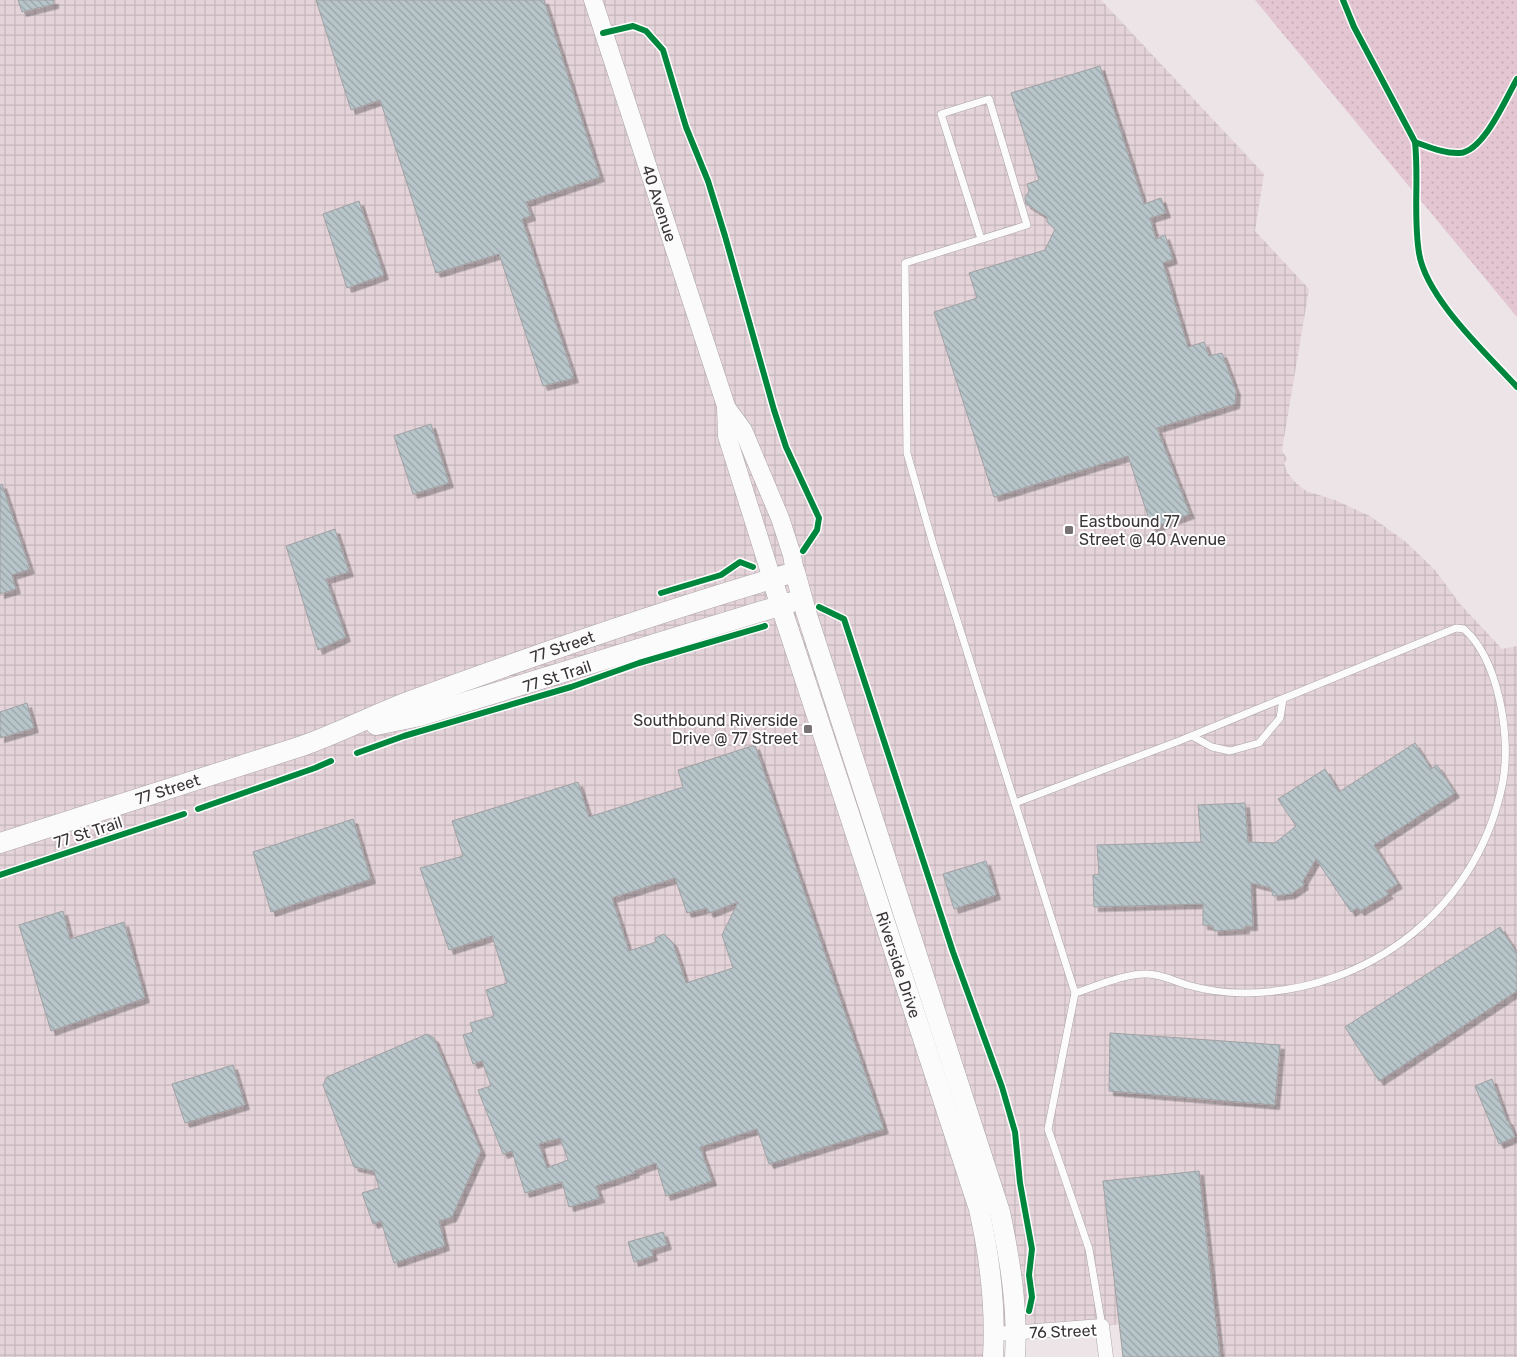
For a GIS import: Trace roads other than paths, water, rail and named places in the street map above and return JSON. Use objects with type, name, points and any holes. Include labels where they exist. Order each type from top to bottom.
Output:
[{"type":"main road","name":"77 Street","points":[[0,843],[335,734],[418,698],[587,639],[795,572]]},
{"type":"main road","name":"40 Avenue","points":[[795,572],[802,599]]},
{"type":"main road","name":"Riverside Drive","points":[[772,579],[979,1209],[991,1273],[995,1334],[993,1357]]},
{"type":"main road","name":"77 Street","points":[[335,734],[420,716],[802,599]]},
{"type":"main road","name":"Riverside Drive","points":[[802,599],[1000,1212],[1015,1296],[1016,1333],[1014,1357]]},
{"type":"street","name":"40 Avenue","points":[[593,0],[726,406],[727,436],[772,579]]},
{"type":"street","name":"40 Avenue","points":[[726,406],[743,430],[780,518],[792,555],[795,572]]},
{"type":"street","name":"76 Street","points":[[995,1334],[1102,1326],[1106,1357]]},
{"type":"lane","points":[[982,239],[941,114],[989,99],[1027,225],[982,239],[905,262],[907,453],[933,544],[1075,994],[1048,1129],[1089,1249],[1102,1326]]},
{"type":"lane","points":[[1015,802],[1192,736],[1456,628],[1464,629],[1472,636],[1479,646],[1491,672],[1505,731],[1505,762],[1499,802],[1491,827],[1479,852],[1445,903],[1422,927],[1391,950],[1360,967],[1326,980],[1298,987],[1266,991],[1224,992],[1189,985],[1158,975],[1146,974],[1132,975],[1075,994]]},
{"type":"lane","points":[[1192,736],[1212,747],[1230,751],[1259,744],[1280,718],[1283,699]]},
{"type":"place","name":"Eastbound 77 Street @ 40 Avenue","points":[[1069,530]]},
{"type":"place","name":"Southbound Riverside Drive @ 77 Street","points":[[808,729]]}]
